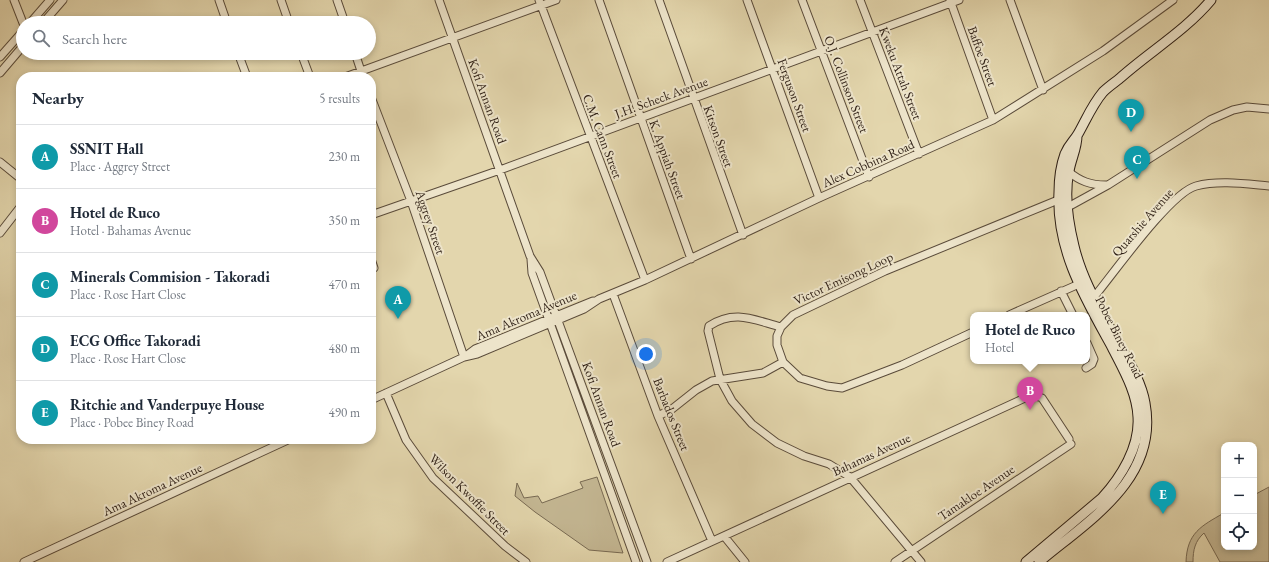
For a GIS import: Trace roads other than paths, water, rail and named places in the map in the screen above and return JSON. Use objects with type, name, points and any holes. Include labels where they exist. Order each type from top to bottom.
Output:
[{"type":"street","points":[[14,0],[20,16]]},
{"type":"street","points":[[36,16],[50,0]]},
{"type":"street","points":[[49,16],[63,0]]},
{"type":"street","points":[[219,0],[225,16]]},
{"type":"street","points":[[281,0],[287,16]]},
{"type":"street","points":[[337,0],[343,16]]},
{"type":"street","name":"Kofi Annan Road","points":[[439,0],[530,256],[532,273],[636,562]]},
{"type":"street","points":[[367,72],[540,3],[556,0]]},
{"type":"street","name":"K. Appiah Street","points":[[599,0],[690,259]]},
{"type":"street","name":"Kitson Street","points":[[659,0],[743,235]]},
{"type":"street","name":"Ferguson Street","points":[[747,0],[819,198]]},
{"type":"street","name":"O.J. Collinson Street","points":[[802,0],[869,177]]},
{"type":"street","name":"Kweku Attah Street","points":[[860,0],[919,154]]},
{"type":"street","name":"J.H. Scheck Avenue","points":[[376,213],[500,170],[950,2],[959,0]]},
{"type":"street","points":[[1010,0],[1043,90]]},
{"type":"street","name":"Alex Cobbina Road","points":[[557,318],[584,309],[599,299],[646,280],[819,198],[869,177],[993,120],[1103,51],[1173,0]]},
{"type":"street","name":"Pobee Biney Road","points":[[1026,562],[1102,498],[1111,488],[1130,457],[1137,430],[1137,406],[1126,374],[1079,284],[1065,251],[1058,214],[1058,200],[1059,183],[1065,155],[1071,141],[1077,136],[1085,119],[1103,92],[1133,66],[1177,33],[1211,0]]},
{"type":"street","name":"Baffoe Street","points":[[950,2],[993,120]]},
{"type":"street","name":"C.M. Cann Street","points":[[540,3],[646,280]]},
{"type":"street","points":[[0,57],[16,39]]},
{"type":"street","points":[[0,73],[16,54]]},
{"type":"street","points":[[241,60],[245,72]]},
{"type":"street","points":[[303,60],[308,72]]},
{"type":"street","points":[[357,60],[361,72]]},
{"type":"street","points":[[1068,207],[1108,185],[1210,120],[1233,110],[1248,107],[1269,109]]},
{"type":"street","name":"Aggrey Street","points":[[376,110],[411,201],[464,357]]},
{"type":"street","name":"Pobee Biney Road","points":[[1039,562],[1117,497],[1131,478],[1138,462],[1144,440],[1146,420],[1145,403],[1142,391],[1133,370],[1081,270],[1074,245],[1068,207],[1069,172],[1077,143],[1077,136]]},
{"type":"street","points":[[0,162],[16,175]]},
{"type":"street","points":[[1069,172],[1087,184],[1108,185]]},
{"type":"street","name":"Quarshie Avenue","points":[[1094,297],[1167,207],[1186,191],[1208,184],[1247,184],[1269,186]]},
{"type":"street","name":"Victor Emisong Loop","points":[[781,327],[793,315],[884,272],[1058,200]]},
{"type":"street","points":[[0,233],[16,212]]},
{"type":"street","name":"Kofi Annan Road","points":[[530,256],[540,272],[647,562]]},
{"type":"street","points":[[1016,312],[1079,284]]},
{"type":"street","points":[[1061,291],[1072,312]]},
{"type":"street","name":"Barbados Street","points":[[613,294],[658,416],[712,541]]},
{"type":"street","points":[[921,562],[850,477],[836,467],[804,456],[764,435],[752,424],[732,401],[720,380],[708,331],[710,326],[729,316],[743,316],[781,327],[777,336],[776,344],[783,362],[800,378],[828,386],[842,388],[902,365],[970,333]]},
{"type":"street","name":"Ama Akroma Avenue","points":[[376,398],[464,357],[475,349],[557,318]]},
{"type":"street","points":[[1086,368],[1092,364],[1094,359],[1090,350]]},
{"type":"street","points":[[658,416],[672,409],[696,390],[712,381],[741,378],[763,373],[783,362]]},
{"type":"street","name":"Wilson Kwoffie Street","points":[[386,393],[406,440],[433,478],[505,546],[526,562]]},
{"type":"street","name":"Bahamas Avenue","points":[[666,562],[1027,397],[1036,396],[1042,398],[1070,441]]},
{"type":"street","name":"Tamakloe Avenue","points":[[895,562],[1070,441]]},
{"type":"street","name":"Ama Akroma Avenue","points":[[24,562],[34,560],[279,444]]},
{"type":"street","points":[[724,536],[745,562]]},
{"type":"place","name":"ECG Office Takoradi","points":[[1131,132]]},
{"type":"place","name":"Minerals Commision - Takoradi","points":[[1137,179]]},
{"type":"place","name":"SSNIT Hall","points":[[398,319]]},
{"type":"place","name":"Hotel de Ruco","points":[[1030,410]]},
{"type":"place","name":"Ritchie and Vanderpuye House","points":[[1163,514]]}]
